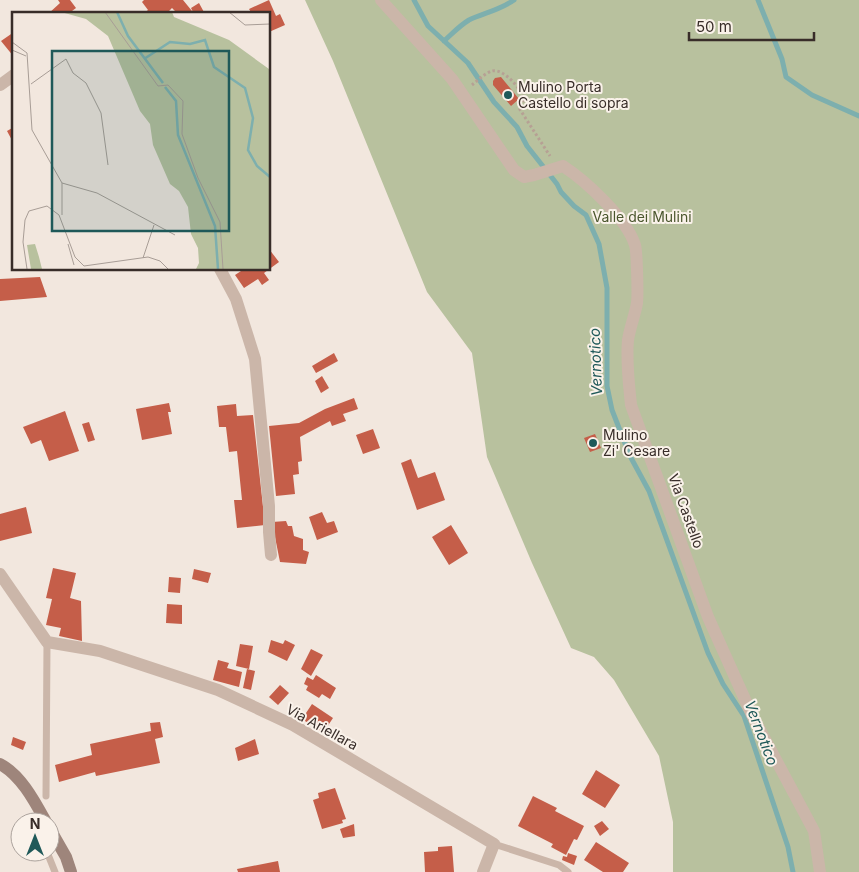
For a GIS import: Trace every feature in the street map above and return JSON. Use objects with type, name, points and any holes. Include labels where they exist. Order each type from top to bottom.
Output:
[{"type":"main road","points":[[0,764],[8,768],[32,797],[40,812]]},
{"type":"main road","points":[[60,846],[71,872]]},
{"type":"street","points":[[381,0],[452,78],[514,170],[524,177],[558,168]]},
{"type":"street","points":[[0,85],[12,76]]},
{"type":"street","name":"Via Castello","points":[[558,168],[579,176],[609,206],[628,231],[635,246],[637,302],[628,339],[628,369],[632,405],[708,617],[752,715],[814,831],[820,872]]},
{"type":"street","points":[[221,270],[236,299],[255,359],[269,506],[271,555]]},
{"type":"street","points":[[0,574],[46,642]]},
{"type":"street","name":"Via Ariellara","points":[[46,642],[100,651],[218,690],[292,725],[494,844]]},
{"type":"street","points":[[484,872],[494,844]]},
{"type":"lane","points":[[46,642],[46,796]]},
{"type":"lane","name":"Via Ariellara","points":[[494,844],[559,865],[568,872]]},
{"type":"path","points":[[470,86],[490,71],[504,73],[510,78],[523,98],[523,104],[519,108],[558,168]]},
{"type":"green space","name":"Valle dei Mulini","points":[[305,0],[859,0],[859,872],[673,872],[673,822],[659,756],[614,680],[594,657],[571,648],[487,457],[472,353],[427,292],[333,61]]},
{"type":"building","points":[[58,0],[70,0],[76,8],[73,12],[50,12],[60,3]]},
{"type":"building","points":[[144,0],[183,0],[192,11],[176,12],[172,8],[168,12],[146,12],[148,10],[142,2]]},
{"type":"building","points":[[269,0],[276,16],[280,14],[285,25],[270,32],[270,12],[251,12],[249,9]]},
{"type":"building","points":[[199,3],[204,12],[193,12],[191,8]]},
{"type":"building","points":[[12,33],[12,55],[1,41]]},
{"type":"building","name":"Mulino Porta Castello di sopra","points":[[501,77],[519,99],[511,106],[493,85],[495,78]]},
{"type":"building","points":[[12,128],[12,140],[7,131]]},
{"type":"building","points":[[270,250],[279,262],[270,269]]},
{"type":"building","points":[[242,270],[268,270],[264,273],[269,280],[262,285],[258,279],[244,288],[235,275]]},
{"type":"building","points":[[40,277],[47,297],[0,301],[0,279]]},
{"type":"building","points":[[334,353],[338,361],[316,373],[312,366]]},
{"type":"building","points":[[322,376],[329,388],[321,393],[315,381]]},
{"type":"building","points":[[354,398],[358,409],[343,414],[346,421],[332,426],[330,421],[300,437],[302,461],[298,462],[299,474],[293,475],[295,494],[276,496],[269,426],[299,423],[325,409]]},
{"type":"building","points":[[169,403],[171,412],[168,412],[172,434],[142,440],[136,409]]},
{"type":"building","points":[[236,404],[237,416],[253,415],[265,525],[237,528],[234,500],[242,500],[237,451],[229,452],[226,427],[219,427],[217,406]]},
{"type":"building","points":[[65,411],[79,451],[49,461],[41,440],[31,444],[23,427]]},
{"type":"building","points":[[89,422],[95,440],[88,442],[82,424]]},
{"type":"building","points":[[373,429],[380,448],[363,454],[356,435]]},
{"type":"building","name":"Mulino Zi' Cesare","points":[[595,434],[601,448],[590,452],[584,438]]},
{"type":"building","points":[[411,459],[418,478],[435,472],[445,500],[417,510],[401,463]]},
{"type":"building","points":[[26,507],[32,533],[0,541],[0,514]]},
{"type":"building","points":[[322,512],[327,523],[334,521],[338,532],[317,540],[309,517]]},
{"type":"building","points":[[286,521],[288,526],[292,526],[294,536],[303,539],[303,550],[309,552],[306,564],[280,562],[272,522]]},
{"type":"building","points":[[451,525],[468,553],[449,565],[432,537]]},
{"type":"building","points":[[53,568],[76,573],[70,598],[81,601],[82,641],[59,636],[61,628],[46,625],[52,599],[46,598]]},
{"type":"building","points":[[194,569],[211,573],[208,583],[192,579]]},
{"type":"building","points":[[169,577],[181,578],[180,593],[168,592]]},
{"type":"building","points":[[167,604],[182,605],[182,624],[166,623]]},
{"type":"building","points":[[271,640],[283,644],[285,640],[295,645],[287,661],[268,652]]},
{"type":"building","points":[[240,644],[253,646],[249,669],[236,666]]},
{"type":"building","points":[[311,649],[323,655],[311,676],[301,669]]},
{"type":"building","points":[[218,660],[229,663],[227,668],[242,672],[239,687],[213,680]]},
{"type":"building","points":[[247,669],[255,671],[251,690],[243,688]]},
{"type":"building","points":[[316,675],[336,688],[330,699],[322,694],[319,698],[306,690],[308,686],[304,684],[307,677],[313,680]]},
{"type":"building","points":[[280,685],[289,693],[278,705],[269,697]]},
{"type":"building","points":[[312,704],[333,718],[323,733],[302,719]]},
{"type":"building","points":[[160,722],[163,737],[155,739],[160,763],[96,776],[95,772],[59,782],[55,765],[92,755],[90,744],[151,731],[150,723]]},
{"type":"building","points":[[13,737],[26,742],[23,750],[11,745]]},
{"type":"building","points":[[255,739],[259,754],[238,761],[235,748]]},
{"type":"building","points":[[596,770],[620,785],[605,808],[582,794]]},
{"type":"building","points":[[335,788],[346,819],[342,820],[343,823],[322,829],[313,800],[319,798],[318,793]]},
{"type":"building","points":[[533,796],[557,808],[555,811],[584,826],[577,840],[574,839],[566,855],[551,847],[553,844],[518,826]]},
{"type":"building","points":[[602,821],[609,829],[600,836],[594,826]]},
{"type":"building","points":[[354,824],[355,836],[343,838],[340,829]]},
{"type":"building","points":[[596,842],[629,863],[623,872],[603,872],[584,860]]},
{"type":"building","points":[[452,846],[454,872],[425,872],[424,852],[438,851],[438,847]]},
{"type":"building","points":[[568,853],[577,856],[574,865],[562,860],[563,856],[567,857]]},
{"type":"building","points":[[278,861],[280,872],[238,872],[237,869]]},
{"type":"waterway","name":"Vernotico","points":[[414,0],[428,26],[468,63],[494,102],[517,127],[527,146],[557,184],[561,192],[574,206],[586,215],[599,244],[607,288],[607,386],[612,410],[630,456],[649,491],[708,653],[723,684],[744,716],[788,847],[793,872]]},
{"type":"waterway","points":[[444,41],[469,20],[498,9],[514,0]]},
{"type":"waterway","points":[[758,0],[782,59],[786,77],[812,95],[859,116]]},
{"type":"place","name":"Mulino Porta Castello di sopra","points":[[508,95]]},
{"type":"place","name":"Mulino Zi' Cesare","points":[[593,443]]}]
